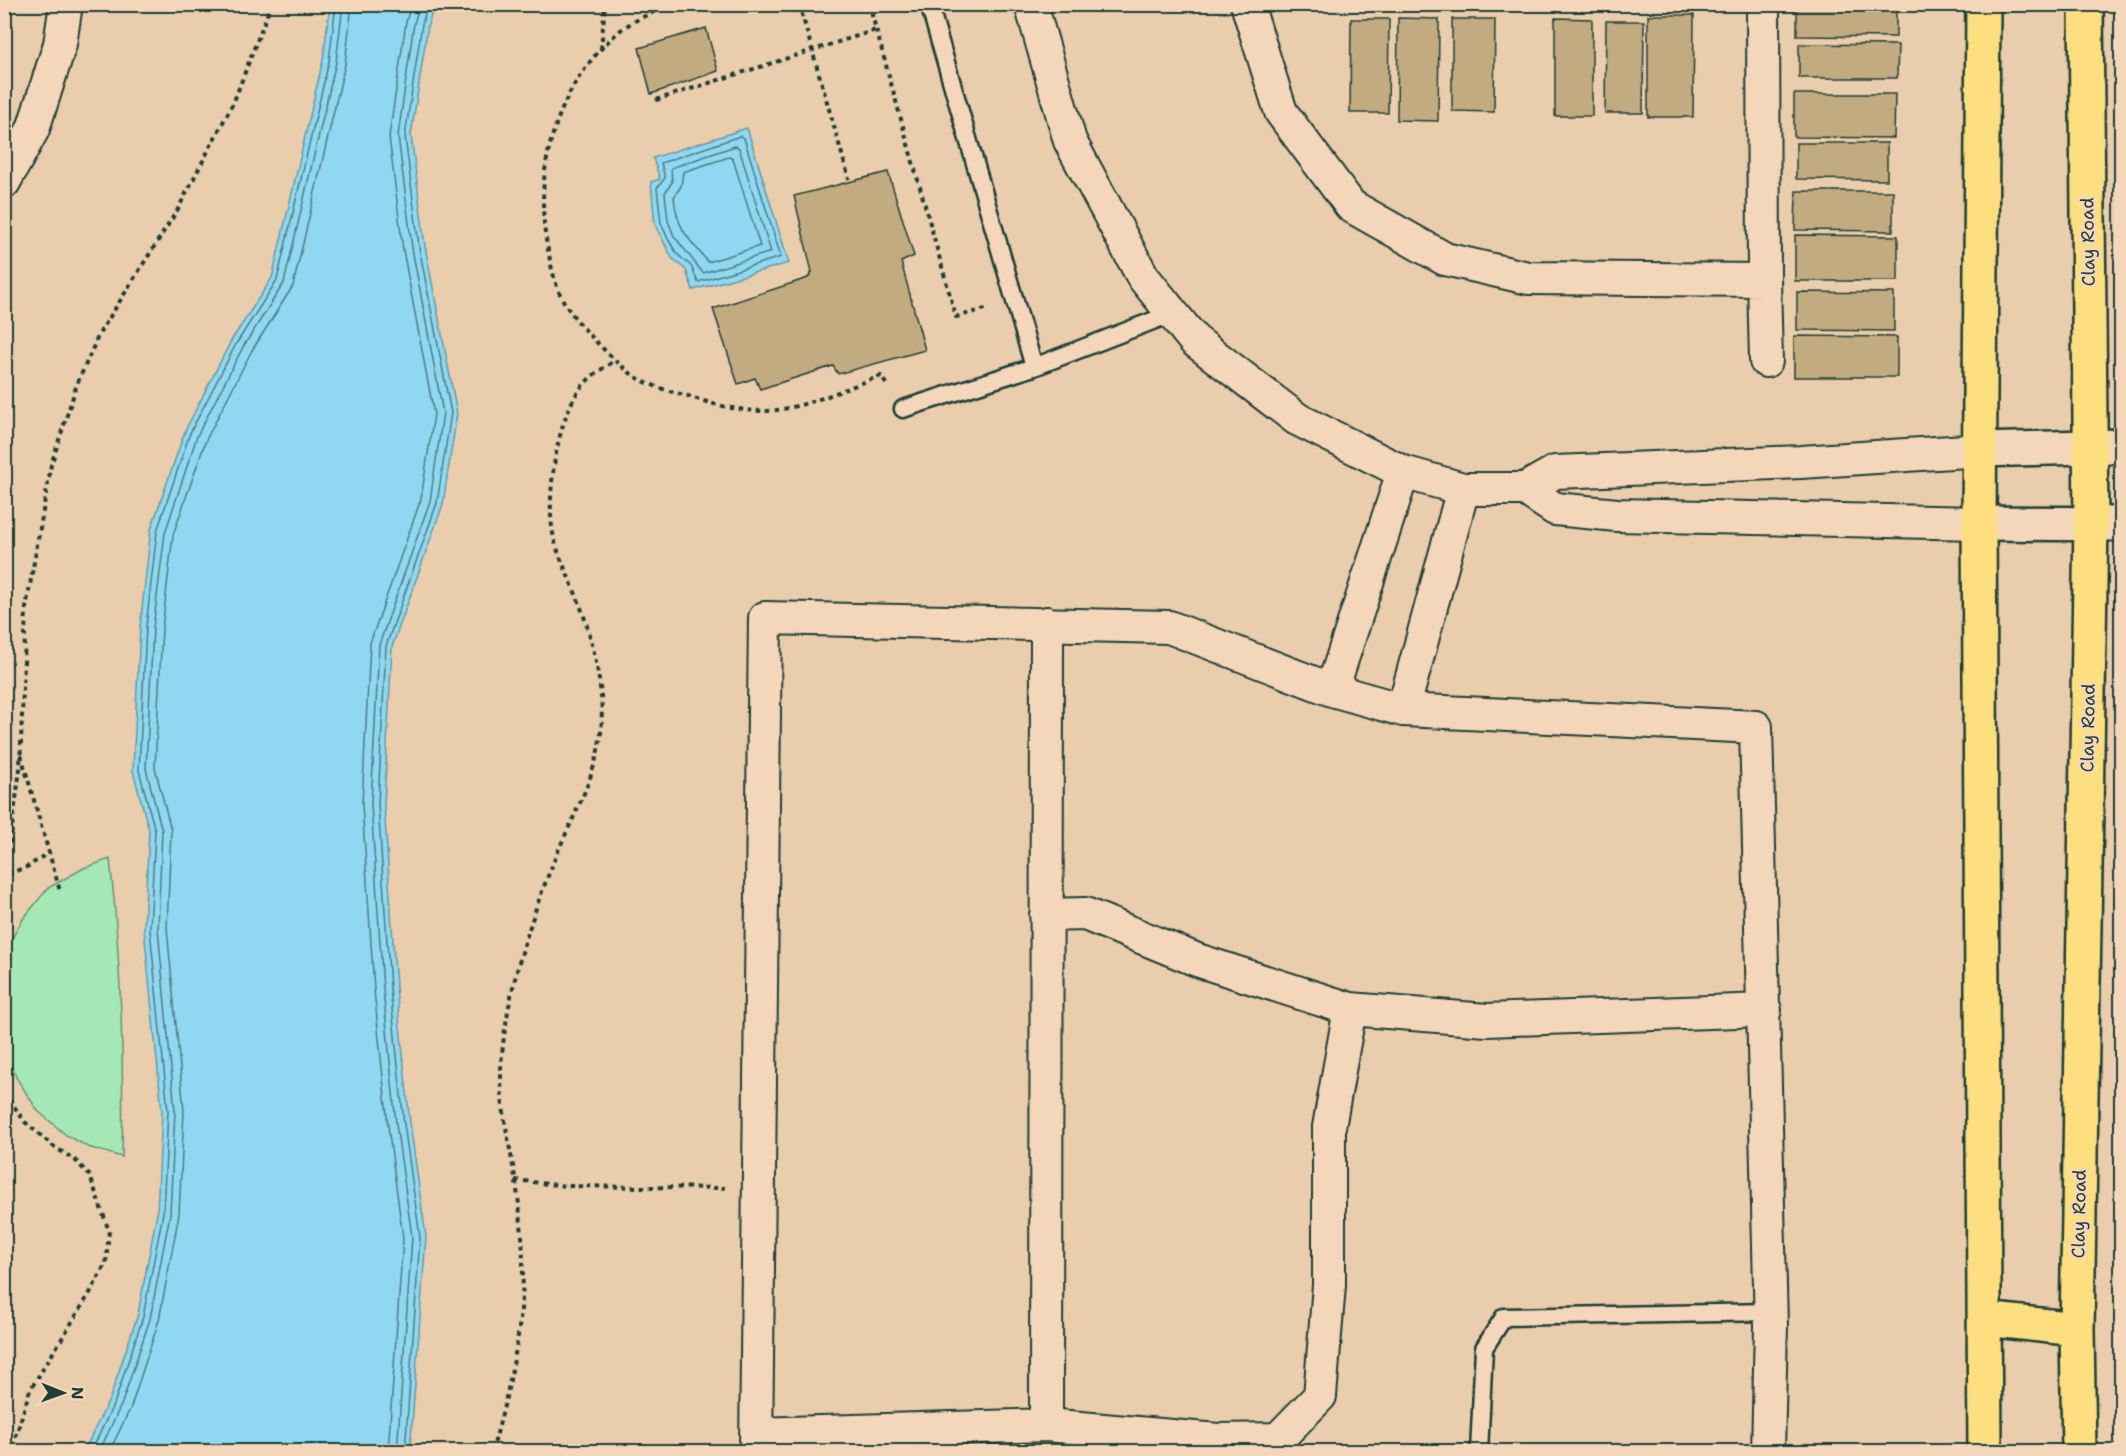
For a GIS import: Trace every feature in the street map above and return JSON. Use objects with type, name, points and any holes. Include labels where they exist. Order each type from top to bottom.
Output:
[{"type":"main road","points":[[1983,4],[1979,523],[1985,1452]]},
{"type":"main road","name":"Clay Road","points":[[2079,1452],[2077,1329],[2106,524],[2106,446],[2086,4]]},
{"type":"main road","points":[[1985,1319],[2077,1329]]},
{"type":"street","points":[[4,182],[33,129],[60,44],[66,4]]},
{"type":"street","points":[[1031,4],[1070,141],[1143,277],[1194,340],[1297,419],[1403,472],[1463,489],[1525,489],[1555,472],[1801,462],[1981,450],[2106,446]]},
{"type":"street","points":[[1247,4],[1281,112],[1351,206],[1444,259],[1528,278],[1764,280]]},
{"type":"street","points":[[1763,4],[1766,361]]},
{"type":"street","points":[[1332,690],[1403,472]]},
{"type":"street","points":[[1403,710],[1463,489]]},
{"type":"street","points":[[1525,489],[1555,509],[1617,515],[2106,524]]},
{"type":"street","points":[[1350,1009],[1329,1127],[1329,1285],[1320,1396],[1278,1439],[1218,1440],[1046,1425],[756,1443],[765,618],[1169,627],[1332,690],[1403,710],[1756,727],[1771,1312],[1768,1452]]},
{"type":"street","points":[[1046,1425],[1047,623]]},
{"type":"street","points":[[1046,915],[1085,914],[1197,960],[1350,1009],[1487,1020],[1765,1010]]},
{"type":"lane","points":[[929,4],[1034,367]]},
{"type":"lane","points":[[903,408],[1034,367],[1173,313]]},
{"type":"lane","points":[[1479,1452],[1484,1348],[1504,1317],[1771,1312]]},
{"type":"path","points":[[4,888],[20,751],[26,608],[51,465],[77,384],[99,334],[178,209],[234,101],[271,4]]},
{"type":"path","points":[[601,49],[605,4]]},
{"type":"path","points":[[671,4],[616,33],[601,49],[585,68],[564,104],[549,141],[543,182],[542,225],[553,274],[565,303],[630,373],[664,389],[705,402],[742,408],[777,410],[881,376],[903,408]]},
{"type":"path","points":[[799,4],[849,179]]},
{"type":"path","points":[[869,4],[956,317],[1014,301]]},
{"type":"path","points":[[656,100],[876,30]]},
{"type":"path","points":[[492,1452],[512,1377],[522,1318],[524,1259],[515,1180],[503,1112],[501,1056],[529,929],[548,876],[596,763],[602,729],[600,693],[590,643],[552,527],[557,444],[571,401],[587,380],[616,360]]},
{"type":"path","points":[[20,751],[60,891]]},
{"type":"path","points":[[7,874],[28,866],[49,852]]},
{"type":"path","points":[[4,1092],[25,1122],[53,1146],[75,1160],[90,1176],[109,1231],[106,1263],[30,1390],[11,1452]]},
{"type":"path","points":[[515,1180],[566,1186],[759,1188]]},
{"type":"green space","points":[[110,859],[121,1008],[122,1157],[88,1147],[66,1135],[38,1111],[17,1079],[4,1050],[4,961],[9,943],[23,919],[48,888],[84,868]]},
{"type":"water","points":[[330,5],[434,5],[428,25],[411,135],[425,246],[457,413],[443,504],[392,647],[384,804],[396,988],[410,1123],[426,1237],[410,1451],[84,1451],[110,1398],[138,1314],[157,1213],[162,1111],[144,929],[149,830],[133,771],[140,627],[151,529],[185,431],[231,341],[272,278],[323,60]]},
{"type":"water","points":[[747,128],[789,263],[693,290],[686,270],[672,258],[655,225],[651,182],[660,179],[653,158]]},
{"type":"building","points":[[1797,4],[1896,4],[1896,37],[1797,36]]},
{"type":"building","points":[[1648,15],[1694,15],[1693,117],[1648,117]]},
{"type":"building","points":[[1398,18],[1439,19],[1438,121],[1397,120]]},
{"type":"building","points":[[1555,18],[1592,19],[1592,116],[1555,116]]},
{"type":"building","points":[[1351,19],[1389,19],[1388,113],[1350,113]]},
{"type":"building","points":[[1452,19],[1495,19],[1494,112],[1452,111]]},
{"type":"building","points":[[1606,21],[1644,21],[1643,113],[1605,113]]},
{"type":"building","points":[[706,28],[718,71],[651,94],[639,48]]},
{"type":"building","points":[[1799,44],[1898,45],[1897,78],[1799,78]]},
{"type":"building","points":[[1794,94],[1895,94],[1894,138],[1794,137]]},
{"type":"building","points":[[1796,143],[1887,143],[1887,180],[1796,179]]},
{"type":"building","points":[[888,172],[914,256],[901,262],[925,350],[838,374],[833,366],[760,389],[755,378],[738,384],[713,309],[808,278],[812,272],[794,196]]},
{"type":"building","points":[[1796,191],[1893,191],[1893,231],[1795,230]]},
{"type":"building","points":[[1795,235],[1898,236],[1898,281],[1795,281]]},
{"type":"building","points":[[1797,292],[1894,293],[1894,331],[1797,330]]},
{"type":"building","points":[[1794,336],[1897,337],[1897,377],[1794,377]]}]
